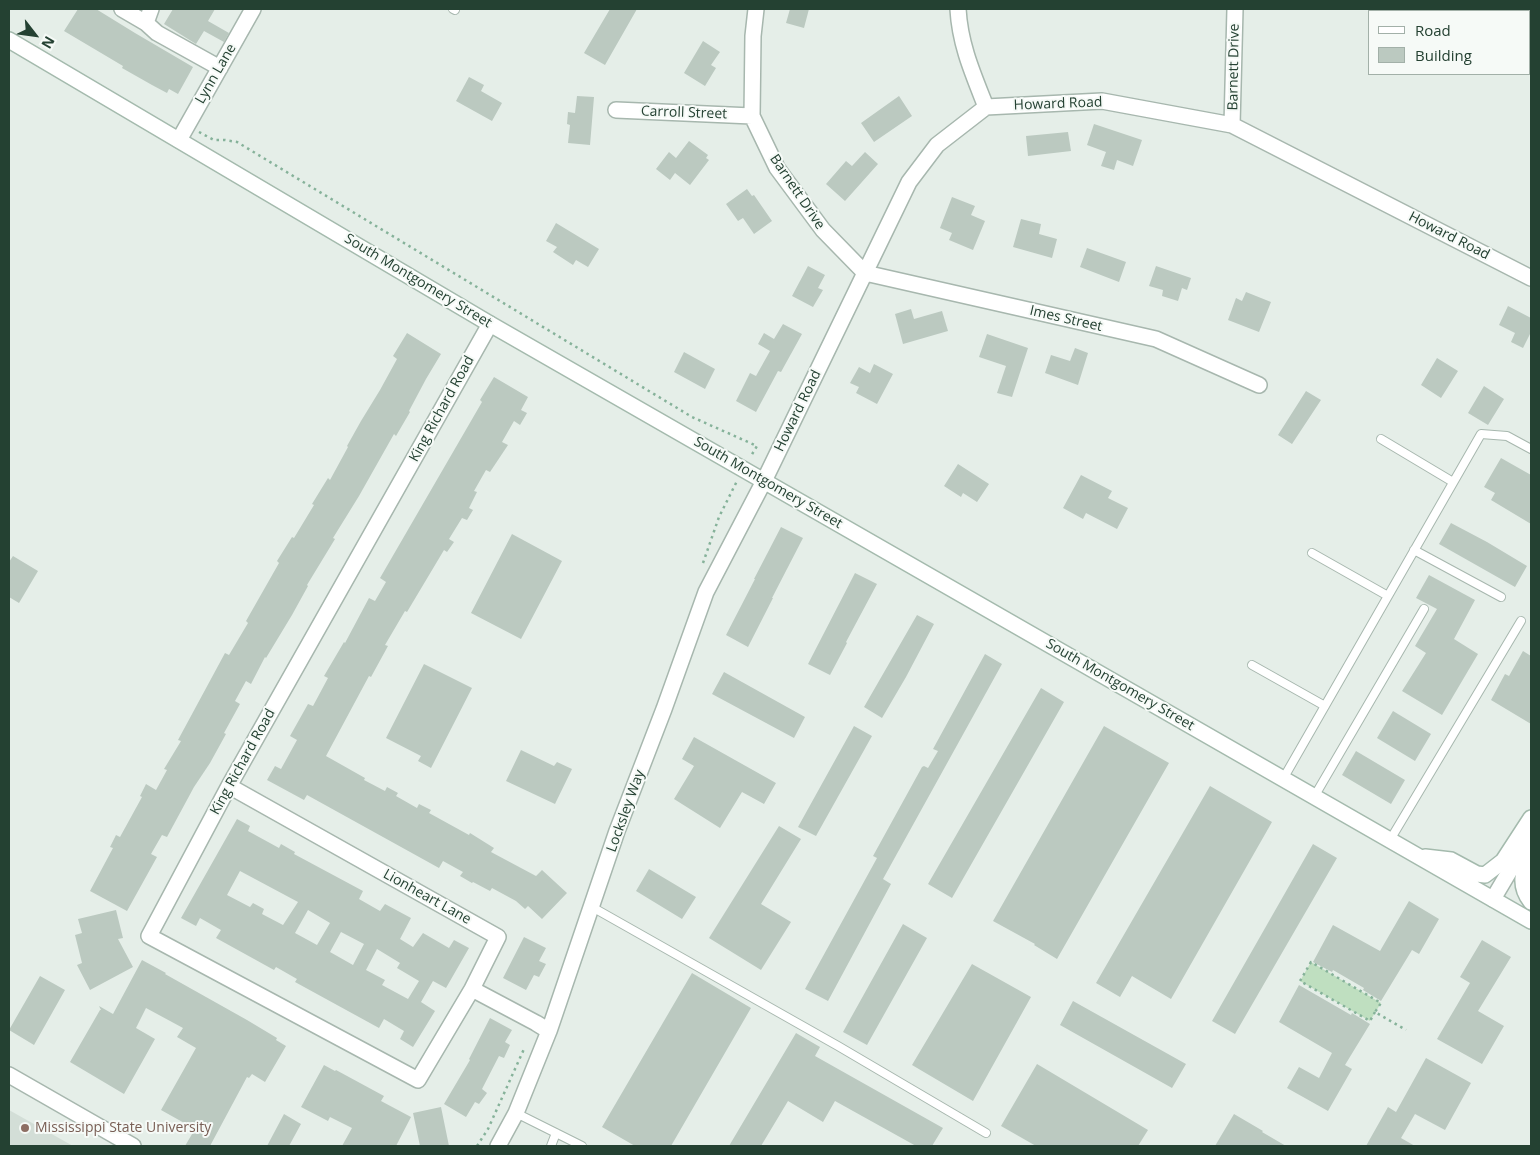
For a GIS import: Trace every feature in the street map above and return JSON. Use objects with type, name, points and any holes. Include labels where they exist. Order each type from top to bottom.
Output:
[{"type":"street","points":[[122,9],[148,16],[157,33],[220,68]]},
{"type":"street","name":"Lynn Lane","points":[[178,140],[253,9]]},
{"type":"street","name":"Barnett Drive","points":[[756,9],[753,36],[752,116],[777,168],[823,230],[865,273]]},
{"type":"street","points":[[958,9],[959,30],[968,63],[986,107]]},
{"type":"street","name":"Barnett Drive","points":[[1232,125],[1235,9]]},
{"type":"street","name":"South Montgomery Street","points":[[9,40],[490,324],[1531,921]]},
{"type":"street","name":"Howard Road","points":[[764,481],[909,182],[937,145],[986,107],[1102,101],[1232,125],[1531,278]]},
{"type":"street","name":"Carroll Street","points":[[616,110],[752,116]]},
{"type":"street","name":"Imes Street","points":[[865,273],[1156,339],[1259,385]]},
{"type":"street","name":"King Richard Road","points":[[472,989],[418,1080],[149,936],[229,786],[490,324]]},
{"type":"street","name":"Locksley Way","points":[[498,1146],[516,1113],[548,1031],[618,830],[706,592],[764,481]]},
{"type":"street","name":"Lionheart Lane","points":[[229,786],[498,937],[472,989]]},
{"type":"street","points":[[1417,856],[1451,860],[1477,874],[1485,875],[1503,861],[1531,818]]},
{"type":"street","points":[[1493,899],[1531,835]]},
{"type":"street","points":[[1531,851],[1522,880],[1531,902]]},
{"type":"street","points":[[472,989],[548,1031]]},
{"type":"street","points":[[9,1075],[133,1146]]},
{"type":"lane","points":[[1283,779],[1481,434],[1507,436],[1531,449]]},
{"type":"lane","points":[[1381,439],[1453,482]]},
{"type":"lane","points":[[1414,550],[1501,598]]},
{"type":"lane","points":[[1312,553],[1388,596]]},
{"type":"lane","points":[[1314,797],[1424,609]]},
{"type":"lane","points":[[1390,840],[1521,621]]},
{"type":"lane","points":[[1252,665],[1325,706]]},
{"type":"lane","points":[[592,907],[986,1133]]},
{"type":"lane","points":[[516,1113],[582,1146]]},
{"type":"lane","points":[[551,1146],[556,1133]]},
{"type":"path","points":[[187,125],[214,140],[237,142],[692,417],[757,446]]},
{"type":"path","points":[[702,567],[718,517],[732,491]]},
{"type":"path","points":[[1311,962],[1381,1003],[1375,1012],[1370,1021],[1300,981],[1311,962]]},
{"type":"path","points":[[1375,1012],[1406,1030]]},
{"type":"shaded area","name":"Mississippi State University","points":[[9,1110],[73,1146],[9,1146]]},
{"type":"green space","points":[[1311,962],[1381,1003],[1370,1021],[1300,981]]},
{"type":"building","points":[[78,9],[96,9],[193,67],[178,94],[169,89],[167,93],[152,85],[64,31]]},
{"type":"building","points":[[173,9],[215,9],[208,21],[229,33],[224,42],[204,31],[196,44],[164,24]]},
{"type":"building","points":[[610,9],[637,9],[605,65],[584,53]]},
{"type":"building","points":[[790,9],[809,9],[804,28],[786,23]]},
{"type":"building","points":[[703,41],[720,52],[711,65],[716,68],[705,86],[684,73]]},
{"type":"building","points":[[469,77],[484,85],[481,91],[502,103],[492,121],[456,101]]},
{"type":"building","points":[[577,96],[594,97],[590,145],[568,143],[570,125],[567,124],[568,112],[575,113]]},
{"type":"building","points":[[899,96],[912,116],[874,142],[861,123]]},
{"type":"building","points":[[1094,124],[1142,140],[1133,166],[1117,160],[1114,170],[1101,166],[1106,152],[1087,145]]},
{"type":"building","points":[[1068,132],[1071,151],[1028,156],[1026,136]]},
{"type":"building","points":[[689,141],[708,155],[706,158],[709,160],[690,185],[675,173],[670,180],[656,169],[669,152],[676,158]]},
{"type":"building","points":[[865,152],[878,164],[845,201],[826,184],[846,161],[852,166]]},
{"type":"building","points":[[747,189],[752,196],[754,195],[772,221],[754,234],[743,218],[738,221],[726,204]]},
{"type":"building","points":[[952,197],[975,206],[971,215],[985,221],[973,250],[949,240],[952,233],[940,228]]},
{"type":"building","points":[[1021,219],[1041,224],[1039,234],[1057,239],[1052,258],[1013,247]]},
{"type":"building","points":[[556,223],[599,249],[588,267],[576,260],[573,265],[553,252],[557,247],[546,241]]},
{"type":"building","points":[[1087,248],[1126,262],[1119,282],[1080,267]]},
{"type":"building","points":[[808,266],[825,275],[818,288],[823,290],[813,307],[792,296]]},
{"type":"building","points":[[1156,266],[1191,278],[1187,290],[1182,288],[1178,301],[1162,296],[1163,290],[1149,286]]},
{"type":"building","points":[[1246,292],[1271,302],[1259,332],[1228,320],[1236,298],[1242,301]]},
{"type":"building","points":[[1508,306],[1531,318],[1531,332],[1523,348],[1511,342],[1515,333],[1499,325]]},
{"type":"building","points":[[911,309],[914,319],[942,311],[948,331],[903,344],[895,314]]},
{"type":"building","points":[[783,324],[802,334],[781,372],[778,371],[756,412],[736,401],[750,373],[756,376],[770,351],[758,344],[764,333],[774,339]]},
{"type":"building","points":[[407,333],[441,354],[410,412],[396,436],[394,434],[333,538],[335,539],[251,684],[246,681],[235,701],[240,704],[224,733],[226,734],[167,837],[162,835],[151,854],[157,857],[127,911],[90,891],[113,848],[110,847],[116,835],[120,837],[142,797],[140,796],[146,784],[156,790],[167,770],[164,769],[181,741],[178,740],[225,653],[229,655],[279,563],[277,561],[292,537],[294,538],[328,478],[330,480],[347,446],[397,359],[393,356]]},
{"type":"building","points":[[987,334],[1028,348],[1012,397],[997,393],[1006,366],[979,357]]},
{"type":"building","points":[[1075,348],[1088,353],[1078,385],[1045,373],[1051,355],[1070,361]]},
{"type":"building","points":[[684,352],[715,369],[705,389],[674,372]]},
{"type":"building","points":[[1437,358],[1458,371],[1441,398],[1421,385]]},
{"type":"building","points":[[874,364],[893,374],[877,404],[856,393],[859,387],[850,383],[859,367],[870,373]]},
{"type":"building","points":[[494,377],[528,397],[521,410],[527,413],[520,425],[514,421],[502,442],[508,445],[490,472],[486,470],[474,491],[477,492],[469,508],[473,510],[467,520],[462,518],[449,539],[454,542],[447,552],[444,550],[407,612],[405,611],[385,645],[388,646],[371,677],[369,676],[326,756],[385,791],[387,787],[398,793],[396,796],[417,808],[419,804],[431,810],[429,813],[469,835],[470,833],[494,848],[491,852],[536,876],[542,870],[567,893],[542,919],[528,906],[525,909],[516,901],[492,888],[490,891],[460,876],[463,872],[443,861],[439,868],[307,795],[304,800],[267,780],[275,766],[281,769],[297,740],[290,736],[308,704],[313,706],[328,678],[324,676],[345,643],[369,598],[375,601],[386,582],[380,578],[482,402],[480,400]]},
{"type":"building","points":[[1484,386],[1504,399],[1488,425],[1468,413]]},
{"type":"building","points":[[1306,391],[1321,400],[1292,444],[1278,435]]},
{"type":"building","points":[[1501,458],[1531,475],[1531,524],[1491,500],[1495,493],[1484,487]]},
{"type":"building","points":[[958,464],[989,484],[977,502],[963,493],[961,497],[944,486]]},
{"type":"building","points":[[1081,475],[1112,491],[1108,498],[1128,508],[1117,529],[1086,513],[1083,519],[1063,508]]},
{"type":"building","points":[[1451,523],[1527,566],[1515,587],[1439,544]]},
{"type":"building","points":[[781,527],[803,538],[748,647],[726,635]]},
{"type":"building","points":[[512,534],[562,561],[521,639],[471,613]]},
{"type":"building","points":[[13,556],[38,571],[19,603],[9,597],[9,562]]},
{"type":"building","points":[[855,573],[877,584],[830,675],[808,664]]},
{"type":"building","points":[[1429,575],[1475,600],[1454,639],[1478,654],[1442,715],[1402,691],[1426,653],[1415,646],[1437,609],[1416,598]]},
{"type":"building","points":[[917,615],[934,624],[882,718],[864,707]]},
{"type":"building","points":[[1523,651],[1531,656],[1531,724],[1491,700],[1505,674],[1509,676]]},
{"type":"building","points":[[985,654],[1002,664],[883,879],[891,884],[828,1001],[805,989],[877,858],[873,856],[922,767],[928,768],[938,751],[933,749]]},
{"type":"building","points":[[424,664],[472,688],[431,768],[418,761],[421,756],[386,738]]},
{"type":"building","points":[[724,672],[805,717],[794,738],[712,694]]},
{"type":"building","points":[[1041,688],[1064,702],[952,898],[928,884]]},
{"type":"building","points":[[1393,711],[1431,734],[1415,761],[1377,738]]},
{"type":"building","points":[[854,726],[872,736],[816,836],[798,827]]},
{"type":"building","points":[[1104,726],[1169,763],[1057,959],[1035,944],[993,921]]},
{"type":"building","points":[[694,737],[776,783],[764,804],[742,792],[720,828],[674,799],[694,766],[682,759]]},
{"type":"building","points":[[521,750],[554,766],[557,762],[572,769],[555,804],[506,781]]},
{"type":"building","points":[[1356,751],[1405,780],[1391,804],[1342,775]]},
{"type":"building","points":[[1210,786],[1272,822],[1171,999],[1132,976],[1120,997],[1096,983]]},
{"type":"building","points":[[237,819],[250,826],[248,831],[279,848],[281,844],[295,852],[294,854],[363,891],[359,899],[380,911],[385,904],[411,918],[400,939],[413,947],[423,933],[449,948],[454,940],[469,948],[446,988],[433,981],[421,1002],[435,1011],[413,1047],[400,1039],[404,1031],[384,1019],[379,1028],[295,982],[297,979],[276,967],[274,970],[216,938],[221,930],[200,918],[196,926],[181,918]],"holes":[[[240,871],[298,902],[283,925],[262,914],[264,909],[253,903],[250,907],[227,895]],[[308,910],[330,923],[317,945],[295,933]],[[341,932],[364,944],[353,965],[330,952]],[[377,949],[400,963],[397,968],[419,981],[408,999],[382,985],[385,980],[366,970]]]},
{"type":"building","points":[[779,826],[801,839],[761,904],[791,922],[761,970],[709,938]]},
{"type":"building","points":[[1313,844],[1337,858],[1235,1034],[1212,1021]]},
{"type":"building","points":[[649,869],[696,897],[682,919],[636,891]]},
{"type":"building","points":[[1409,901],[1439,919],[1419,954],[1412,950],[1381,1001],[1363,990],[1364,988],[1333,970],[1332,972],[1313,962],[1333,925],[1380,951]]},
{"type":"building","points":[[116,910],[123,938],[118,939],[133,967],[90,990],[77,965],[82,963],[75,935],[82,933],[78,919]]},
{"type":"building","points":[[903,924],[927,938],[867,1045],[843,1032]]},
{"type":"building","points":[[524,937],[546,948],[539,961],[546,964],[539,977],[534,975],[526,990],[503,978]]},
{"type":"building","points":[[1482,940],[1511,957],[1478,1011],[1504,1026],[1482,1064],[1437,1039],[1470,983],[1460,977]]},
{"type":"building","points":[[142,960],[247,1020],[277,1038],[276,1040],[286,1046],[265,1082],[252,1074],[249,1078],[247,1077],[210,1146],[185,1146],[195,1129],[161,1110],[196,1048],[177,1037],[183,1028],[146,1008],[136,1028],[155,1039],[124,1094],[70,1062],[101,1010],[99,1006],[113,1014]]},
{"type":"building","points":[[972,964],[1031,997],[973,1101],[912,1065]]},
{"type":"building","points":[[692,973],[751,1008],[671,1146],[635,1146],[602,1127]]},
{"type":"building","points":[[40,976],[65,990],[34,1045],[9,1030]]},
{"type":"building","points":[[1299,985],[1370,1024],[1345,1065],[1352,1069],[1328,1111],[1287,1088],[1299,1067],[1319,1078],[1332,1053],[1279,1022]]},
{"type":"building","points":[[1073,1001],[1186,1064],[1172,1088],[1060,1025]]},
{"type":"building","points":[[490,1018],[512,1030],[505,1042],[510,1045],[504,1058],[499,1056],[482,1089],[487,1093],[479,1104],[475,1102],[466,1117],[444,1104],[470,1060]]},
{"type":"building","points":[[796,1033],[820,1047],[815,1056],[943,1128],[932,1146],[916,1146],[835,1101],[823,1122],[788,1101],[761,1146],[729,1146]]},
{"type":"building","points":[[1426,1058],[1471,1083],[1445,1130],[1415,1114],[1401,1138],[1415,1146],[1366,1146],[1388,1107],[1396,1112]]},
{"type":"building","points":[[1037,1064],[1148,1130],[1138,1146],[1036,1146],[1001,1126]]},
{"type":"building","points":[[324,1065],[384,1096],[381,1101],[411,1117],[396,1146],[342,1146],[352,1128],[330,1117],[328,1121],[301,1107]]},
{"type":"building","points":[[441,1107],[449,1146],[420,1146],[413,1113]]},
{"type":"building","points":[[284,1114],[301,1124],[289,1146],[267,1146]]},
{"type":"building","points":[[1234,1114],[1263,1131],[1286,1146],[1215,1146]]},
{"type":"place","name":"Mississippi State University","points":[[25,1128]]}]
